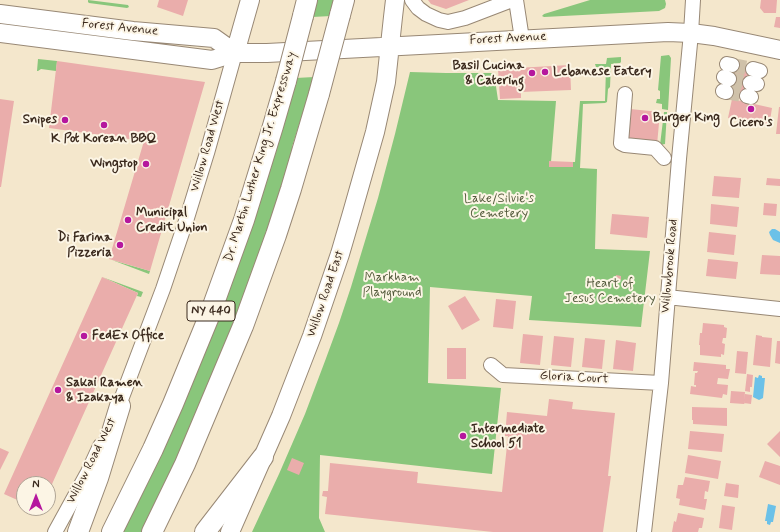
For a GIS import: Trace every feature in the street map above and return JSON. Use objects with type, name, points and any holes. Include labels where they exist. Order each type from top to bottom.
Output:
[{"type":"highway","name":"Dr. Martin Luther King Jr. Expressway","points":[[112,532],[153,449],[173,404],[215,300],[248,206],[271,133],[305,8]]},
{"type":"highway","name":"NY 440","points":[[152,532],[206,417],[243,326],[278,229],[304,148],[320,94],[342,8]]},
{"type":"highway","points":[[78,532],[98,478],[120,406]]},
{"type":"highway","points":[[205,532],[264,457]]},
{"type":"main road","name":"Willow Road West","points":[[235,53],[250,0]]},
{"type":"main road","name":"Willow Road East","points":[[230,532],[264,457],[297,377],[340,254],[375,132],[386,82],[395,0]]},
{"type":"main road","name":"Forest Avenue","points":[[0,14],[214,38],[235,53]]},
{"type":"main road","name":"Forest Avenue","points":[[0,33],[212,60],[235,53],[267,53],[668,32],[692,33],[718,37],[780,50]]},
{"type":"street","points":[[412,0],[418,8],[426,14],[448,22],[465,18],[512,0]]},
{"type":"street","points":[[516,0],[522,39]]},
{"type":"street","name":"Willowbrook Road","points":[[644,532],[661,382],[680,147],[692,33],[693,0]]},
{"type":"street","name":"Willow Road West","points":[[56,532],[88,472],[120,406],[163,290],[187,218],[235,53]]},
{"type":"street","points":[[625,94],[621,143],[625,145],[655,148],[664,158]]},
{"type":"street","points":[[667,297],[780,309]]},
{"type":"street","name":"Gloria Court","points":[[491,365],[503,375],[661,382]]},
{"type":"green space","points":[[88,0],[128,5],[129,7],[89,3]]},
{"type":"green space","points":[[316,0],[335,0],[331,16],[312,17]]},
{"type":"green space","points":[[590,0],[665,0],[666,4],[665,8],[659,11],[542,16],[544,14]]},
{"type":"green space","points":[[669,55],[671,58],[668,110],[662,109],[662,104],[656,103],[657,99],[660,99],[660,91],[658,90],[661,56]]},
{"type":"green space","points":[[621,57],[620,63],[611,64],[610,87],[608,89],[607,102],[583,104],[580,168],[597,169],[595,249],[650,251],[641,327],[529,320],[532,296],[430,287],[428,383],[501,388],[492,474],[320,455],[319,518],[325,532],[252,532],[305,414],[339,323],[378,198],[410,72],[494,73],[498,100],[556,101],[551,162],[549,167],[573,167],[573,162],[575,162],[580,101],[605,101],[606,68],[596,67],[595,64],[606,64],[607,58]]},
{"type":"green space","points":[[38,59],[57,61],[56,71],[41,69],[37,71]]},
{"type":"green space","points":[[314,77],[292,147],[294,147],[260,253],[195,418],[141,532],[122,532],[296,78]]},
{"type":"green space","points":[[664,112],[667,112],[665,144],[660,145]]},
{"type":"green space","points":[[112,260],[150,271],[149,274]]},
{"type":"green space","points":[[102,277],[143,292],[141,297],[137,296],[138,293]]},
{"type":"water","points":[[772,229],[780,232],[780,243],[773,240],[770,235],[769,232]]},
{"type":"water","points":[[759,375],[762,376],[762,378],[765,378],[763,398],[759,400],[753,397],[755,377],[758,378]]},
{"type":"water","points":[[768,504],[776,506],[773,522],[771,522],[770,525],[767,524],[767,521],[765,521]]},
{"type":"building","points":[[159,0],[188,0],[183,16],[157,7]]},
{"type":"building","points":[[428,0],[469,0],[446,9],[431,4]]},
{"type":"building","points":[[761,0],[777,0],[776,13],[764,13],[760,8]]},
{"type":"building","points":[[776,17],[780,17],[780,28],[774,27]]},
{"type":"building","points":[[57,61],[205,82],[150,271],[109,259],[144,141],[49,128]]},
{"type":"building","points":[[732,64],[753,68],[746,100],[726,95]]},
{"type":"building","points":[[570,65],[571,90],[521,92],[521,98],[500,99],[498,69]]},
{"type":"building","points":[[0,99],[14,101],[1,187],[0,187]]},
{"type":"building","points":[[732,99],[772,108],[769,127],[728,118]]},
{"type":"building","points":[[779,107],[780,134],[776,134]]},
{"type":"building","points":[[630,109],[660,112],[657,145],[633,142],[633,138],[627,138]]},
{"type":"building","points":[[549,161],[573,162],[573,167],[549,167]]},
{"type":"building","points":[[714,176],[741,178],[739,198],[712,196]]},
{"type":"building","points":[[767,178],[780,179],[780,186],[766,185]]},
{"type":"building","points":[[764,203],[777,204],[776,216],[763,215]]},
{"type":"building","points":[[711,204],[739,207],[737,227],[710,224]]},
{"type":"building","points":[[612,214],[649,217],[647,238],[610,234]]},
{"type":"building","points":[[709,232],[736,235],[734,255],[707,252]]},
{"type":"building","points":[[762,255],[780,256],[780,275],[760,274]]},
{"type":"building","points":[[708,259],[738,262],[736,279],[706,276]]},
{"type":"building","points":[[616,275],[621,276],[621,280],[616,279]]},
{"type":"building","points":[[102,277],[138,293],[56,476],[16,476],[16,499],[4,494]]},
{"type":"building","points":[[465,296],[480,320],[462,330],[448,306]]},
{"type":"building","points":[[496,299],[516,301],[513,329],[493,327]]},
{"type":"building","points":[[703,323],[724,325],[724,327],[727,328],[726,338],[723,338],[722,343],[725,344],[724,355],[721,354],[721,357],[700,355],[700,333],[702,333]]},
{"type":"building","points":[[523,334],[543,336],[540,365],[520,363]]},
{"type":"building","points":[[756,335],[772,338],[770,367],[753,365]]},
{"type":"building","points":[[554,336],[574,338],[571,367],[551,365]]},
{"type":"building","points":[[585,338],[605,340],[602,369],[582,367]]},
{"type":"building","points":[[616,340],[636,343],[633,371],[613,369]]},
{"type":"building","points":[[777,341],[780,341],[780,364],[775,363]]},
{"type":"building","points":[[447,348],[466,348],[466,379],[447,379]]},
{"type":"building","points":[[737,351],[748,352],[746,374],[735,373]]},
{"type":"building","points":[[694,362],[726,365],[726,369],[730,369],[728,379],[718,378],[717,384],[728,385],[727,395],[723,394],[722,398],[690,394],[691,386],[696,387],[696,385],[694,385],[695,373],[698,371],[693,371]]},
{"type":"building","points":[[747,374],[753,375],[750,392],[745,391]]},
{"type":"building","points":[[731,391],[745,392],[744,404],[730,403]]},
{"type":"building","points":[[745,394],[752,395],[751,404],[744,403]]},
{"type":"building","points":[[549,399],[573,402],[572,409],[615,413],[608,476],[611,476],[603,532],[493,532],[325,514],[327,497],[322,496],[323,491],[328,491],[330,463],[418,472],[417,483],[502,492],[508,436],[505,436],[507,412],[547,416]]},
{"type":"building","points":[[692,407],[727,408],[727,426],[693,424]]},
{"type":"building","points":[[690,431],[724,434],[722,452],[688,449]]},
{"type":"building","points":[[780,431],[780,457],[767,444]]},
{"type":"building","points":[[0,448],[9,452],[0,470]]},
{"type":"building","points":[[688,455],[721,461],[718,479],[685,473]]},
{"type":"building","points":[[292,458],[304,463],[299,475],[287,470]]},
{"type":"building","points":[[765,461],[780,466],[780,485],[759,477]]},
{"type":"building","points":[[685,477],[710,481],[708,492],[705,491],[704,499],[707,499],[705,510],[679,505],[680,499],[676,498],[678,485],[683,485]]},
{"type":"building","points":[[726,483],[739,485],[738,498],[724,496]]},
{"type":"building","points":[[722,505],[735,507],[732,530],[719,528]]},
{"type":"building","points":[[678,513],[704,518],[702,528],[699,528],[698,532],[672,532],[674,521],[676,522]]},
{"type":"tunnel","points":[[732,65],[753,69]]},
{"type":"tunnel","points":[[729,79],[750,83]]},
{"type":"tunnel","points":[[726,92],[747,96]]},
{"type":"place","name":"Lebanese Eatery","points":[[545,72]]},
{"type":"place","name":"Basil Cucina & Catering","points":[[532,73]]},
{"type":"place","name":"Cicero's","points":[[751,109]]},
{"type":"place","name":"Burger King","points":[[645,118]]},
{"type":"place","name":"Snipes","points":[[65,120]]},
{"type":"place","name":"K Pot Korean BBQ","points":[[104,125]]},
{"type":"place","name":"Wingstop","points":[[146,164]]},
{"type":"place","name":"Municipal Credit Union","points":[[128,220]]},
{"type":"place","name":"Di Farina Pizzeria","points":[[120,245]]},
{"type":"place","name":"FedEx Office","points":[[84,336]]},
{"type":"place","name":"Sakai Ramen & Izakaya","points":[[58,390]]},
{"type":"place","name":"Intermediate School 51","points":[[463,436]]},
{"type":"park label","name":"Lake/Silvie's Cemetery","points":[[499,206]]},
{"type":"park label","name":"Markham Playground","points":[[392,286]]},
{"type":"park label","name":"Heart of Jesus Cemetery","points":[[610,292]]}]
